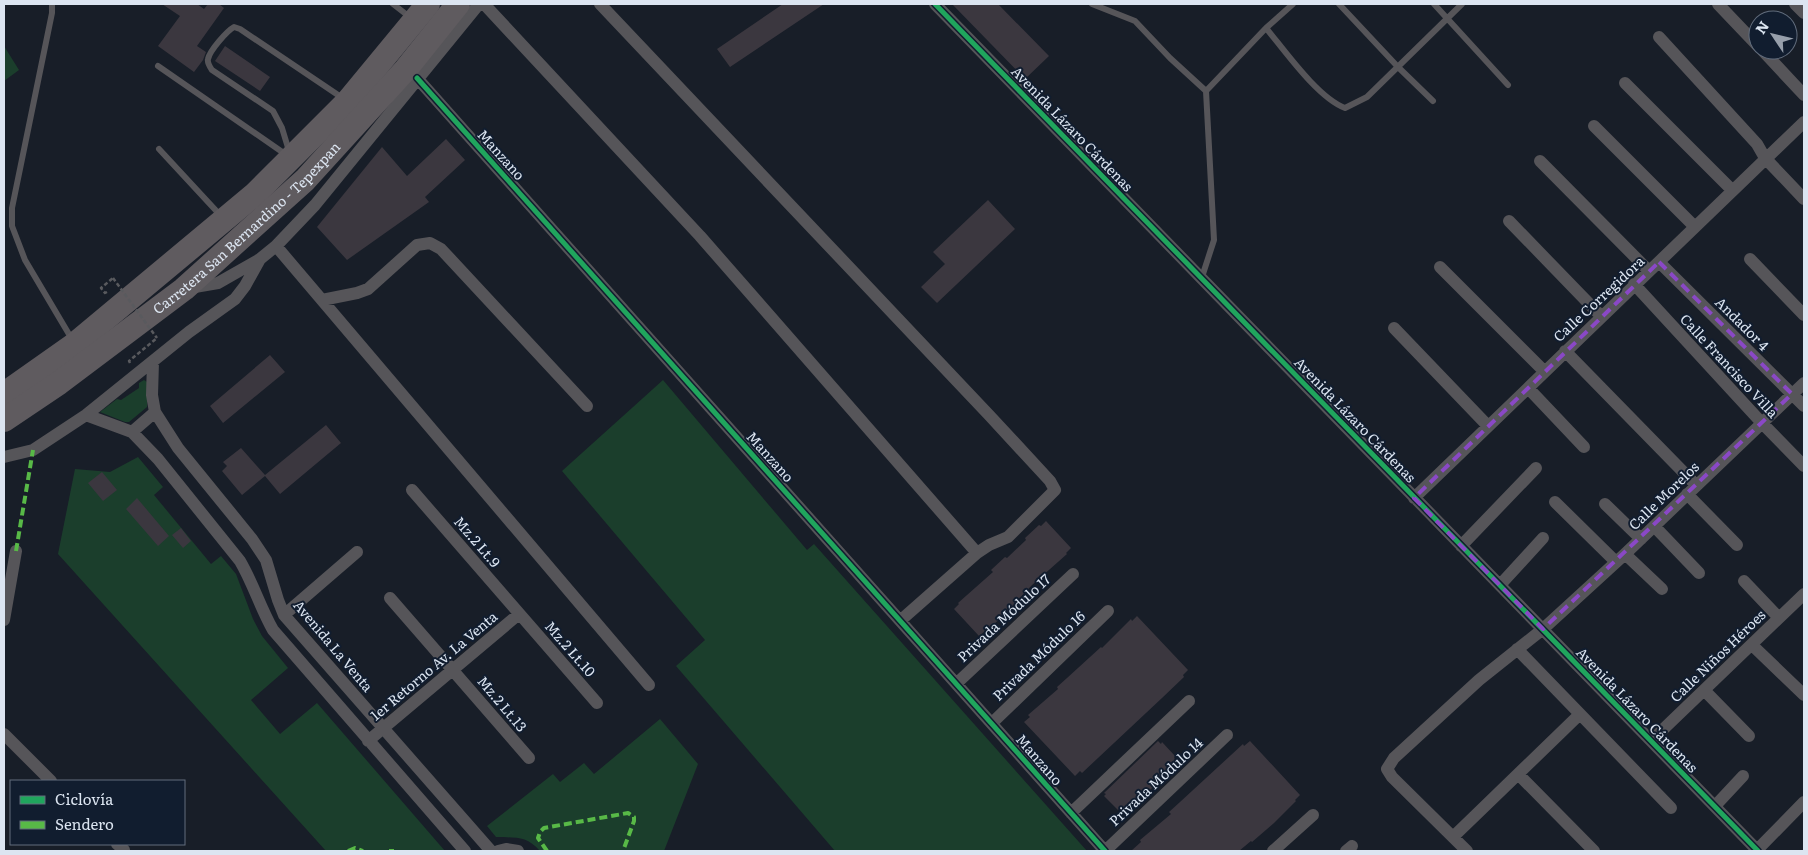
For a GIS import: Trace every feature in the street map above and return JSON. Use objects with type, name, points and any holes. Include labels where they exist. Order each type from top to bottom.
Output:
[{"type":"highway","name":"Carretera San Bernardino - Tepexpan","points":[[4,420],[59,383],[184,289],[304,180],[406,69],[458,4]]},
{"type":"highway","name":"Carretera San Bernardino - Tepexpan","points":[[4,394],[75,344],[255,194],[348,101],[421,12]]},
{"type":"street","points":[[184,289],[218,283],[260,259],[276,246],[314,204],[479,4]]},
{"type":"street","points":[[484,4],[700,236],[977,553]]},
{"type":"street","points":[[600,4],[982,408],[1050,481],[1055,490],[1008,537],[977,553],[901,620]]},
{"type":"street","name":"Avenida Lázaro Cárdenas","points":[[934,4],[1298,376],[1414,498],[1652,740],[1757,850]]},
{"type":"street","points":[[1718,4],[1748,36]]},
{"type":"street","points":[[1795,4],[1804,13]]},
{"type":"street","points":[[1659,37],[1757,144],[1765,158],[1804,199]]},
{"type":"street","points":[[1771,60],[1804,95]]},
{"type":"street","name":"Manzano","points":[[417,78],[1105,851]]},
{"type":"street","points":[[1625,83],[1732,190]]},
{"type":"street","name":"Calle Corregidora","points":[[1414,498],[1804,122]]},
{"type":"street","points":[[1594,126],[1695,226]]},
{"type":"street","name":"Andador 4","points":[[1540,161],[1804,406]]},
{"type":"street","points":[[1509,221],[1601,316]]},
{"type":"street","points":[[322,300],[357,293],[368,288],[417,245],[430,243],[441,249],[587,406]]},
{"type":"street","points":[[276,246],[649,685]]},
{"type":"street","points":[[4,457],[33,450],[86,415],[190,332],[235,299],[245,286],[260,259]]},
{"type":"street","points":[[1750,259],[1804,315]]},
{"type":"street","points":[[1440,267],[1544,371]]},
{"type":"street","name":"Calle Francisco Villa","points":[[1634,284],[1804,466]]},
{"type":"street","points":[[1394,328],[1488,426]]},
{"type":"street","points":[[1566,351],[1691,490],[1737,545]]},
{"type":"street","name":"Avenida La Venta","points":[[153,362],[152,396],[155,412],[178,448],[252,539],[266,560],[284,615],[491,851]]},
{"type":"street","name":"Calle Morelos","points":[[1453,837],[1392,777],[1387,769],[1394,758],[1479,680],[1543,629],[1641,539],[1761,422],[1804,383]]},
{"type":"street","points":[[1528,388],[1584,447]]},
{"type":"street","points":[[132,432],[155,412]]},
{"type":"street","points":[[86,415],[132,432],[158,459],[240,561],[272,630],[465,851]]},
{"type":"street","points":[[175,481],[192,466]]},
{"type":"street","points":[[1461,546],[1536,468]]},
{"type":"street","name":"Mz.2 Lt.9","points":[[412,490],[519,614]]},
{"type":"street","points":[[1555,502],[1620,558],[1662,589]]},
{"type":"street","points":[[1604,504],[1641,539]]},
{"type":"street","points":[[1654,526],[1699,573]]},
{"type":"street","points":[[1500,585],[1543,538]]},
{"type":"street","points":[[4,620],[16,551]]},
{"type":"street","points":[[284,615],[357,552]]},
{"type":"street","name":"Privada Módulo 17","points":[[957,683],[1073,574]]},
{"type":"street","points":[[1744,581],[1779,618]]},
{"type":"street","name":"Calle Niños Héroes","points":[[1652,740],[1804,594]]},
{"type":"street","name":"Mz.2 Lt.13","points":[[390,598],[454,669],[529,758]]},
{"type":"street","name":"Privada Módulo 16","points":[[992,723],[1108,611]]},
{"type":"street","name":"1er Retorno Av. La Venta","points":[[368,741],[519,614]]},
{"type":"street","name":"Mz.2 Lt.10","points":[[519,614],[597,704]]},
{"type":"street","points":[[1752,645],[1804,695]]},
{"type":"street","points":[[1517,649],[1671,808]]},
{"type":"street","points":[[1704,690],[1749,736]]},
{"type":"street","points":[[1071,813],[1189,700]]},
{"type":"street","points":[[1467,851],[1453,837],[1580,714]]},
{"type":"street","points":[[4,734],[50,780]]},
{"type":"street","name":"Privada Módulo 14","points":[[1105,851],[1228,735]]},
{"type":"street","points":[[1519,774],[1594,851]]},
{"type":"street","points":[[1715,806],[1743,776]]},
{"type":"street","points":[[1757,850],[1804,802]]},
{"type":"street","points":[[1273,851],[1312,815]]},
{"type":"street","points":[[498,851],[506,849],[518,851]]},
{"type":"lane","points":[[52,4],[52,13],[12,208],[12,226],[25,260],[75,344]]},
{"type":"lane","points":[[393,4],[421,12]]},
{"type":"lane","points":[[1092,4],[1135,21],[1170,58],[1206,91],[1214,240],[1201,279]]},
{"type":"lane","points":[[1206,91],[1266,28],[1293,4]]},
{"type":"lane","points":[[1339,4],[1433,101]]},
{"type":"lane","points":[[1434,4],[1508,85]]},
{"type":"lane","points":[[1266,28],[1310,80],[1335,104],[1345,108],[1366,97],[1462,4]]},
{"type":"lane","points":[[291,158],[282,128],[273,111],[212,70],[208,64],[208,58],[227,30],[234,27],[240,29],[348,101]]},
{"type":"lane","points":[[158,66],[291,158]]},
{"type":"lane","points":[[159,149],[225,220]]},
{"type":"path","points":[[113,287],[105,293],[101,288],[113,278],[157,338],[129,361]]},
{"type":"highlighted area","points":[[1659,262],[1792,394],[1543,629],[1414,498]]},
{"type":"green space","points":[[4,46],[19,70],[4,81]]},
{"type":"green space","points":[[144,380],[147,382],[147,407],[129,422],[100,412],[117,399],[121,400],[139,388],[139,383]]},
{"type":"green space","points":[[663,380],[807,550],[814,544],[1087,851],[835,851],[676,666],[705,640],[562,471]]},
{"type":"green space","points":[[138,457],[163,487],[154,495],[211,564],[221,556],[236,574],[253,619],[262,636],[288,668],[251,700],[280,734],[317,703],[445,851],[326,851],[58,554],[75,469],[110,472]]},
{"type":"green space","points":[[660,719],[698,764],[664,851],[540,851],[525,840],[496,837],[487,826],[553,774],[560,782],[584,763],[594,774]]},
{"type":"building","points":[[162,4],[197,4],[204,9],[208,4],[219,4],[224,8],[197,46],[206,52],[203,60],[194,72],[158,46],[180,16]]},
{"type":"building","points":[[783,4],[824,4],[730,67],[717,49]]},
{"type":"building","points":[[952,4],[998,4],[1049,56],[1025,79]]},
{"type":"building","points":[[225,46],[270,77],[260,91],[215,61]]},
{"type":"building","points":[[446,139],[465,160],[425,197],[429,202],[347,260],[317,227],[382,147],[407,176]]},
{"type":"building","points":[[988,200],[1015,229],[937,303],[921,287],[945,264],[933,252]]},
{"type":"building","points":[[270,355],[285,372],[223,423],[210,406]]},
{"type":"building","points":[[326,425],[341,443],[280,494],[265,476],[242,495],[222,471],[227,466],[223,462],[241,448],[265,475]]},
{"type":"building","points":[[102,472],[117,490],[103,501],[88,483]]},
{"type":"building","points":[[137,498],[169,536],[158,546],[126,509]]},
{"type":"building","points":[[1046,521],[1071,548],[1000,619],[979,636],[954,609],[958,603],[993,572],[991,570],[1005,557],[1007,558],[1026,540],[1025,538]]},
{"type":"building","points":[[181,528],[191,541],[183,548],[172,535]]},
{"type":"building","points":[[1137,616],[1188,670],[1183,675],[1184,677],[1162,698],[1082,773],[1080,771],[1075,776],[1024,722],[1030,717],[1028,715],[1058,689],[1057,687],[1102,648],[1131,619],[1132,621]]},
{"type":"building","points":[[1158,741],[1161,744],[1162,742],[1179,763],[1124,814],[1104,796],[1106,794],[1104,793]]},
{"type":"building","points":[[1250,741],[1300,795],[1274,823],[1239,851],[1131,851],[1141,842],[1140,840],[1171,814],[1169,812],[1243,744],[1244,746]]},
{"type":"marked path","points":[[16,551],[33,450]]},
{"type":"marked path","points":[[547,851],[538,838],[544,828],[628,813],[634,817],[634,821],[623,851]]},
{"type":"marked path","points":[[348,851],[355,848],[363,851]]},
{"type":"marked path","points":[[389,851],[394,851]]},
{"type":"cycle path","points":[[935,4],[1758,851]]},
{"type":"cycle path","points":[[417,78],[1105,851]]}]
